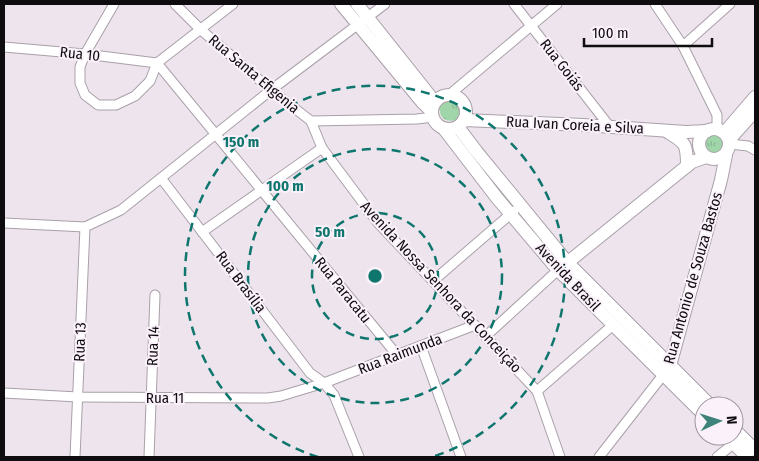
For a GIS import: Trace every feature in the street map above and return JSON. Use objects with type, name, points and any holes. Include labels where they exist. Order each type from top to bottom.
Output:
[{"type":"street","points":[[114,4],[85,54],[80,67],[80,84],[85,95],[98,105],[116,105],[136,96],[150,81],[156,63],[233,4]]},
{"type":"street","name":"Rua Santa Efigenia","points":[[175,4],[200,29],[271,90],[311,121],[418,119],[433,110]]},
{"type":"street","points":[[341,4],[363,21],[433,110],[435,122],[444,129],[451,129],[461,124],[466,115],[464,103],[460,99],[449,95]]},
{"type":"street","points":[[357,4],[363,21]]},
{"type":"street","points":[[4,222],[85,227],[121,210],[271,90],[385,4]]},
{"type":"street","name":"Rua Goiás","points":[[514,4],[610,127]]},
{"type":"street","points":[[433,110],[441,97],[449,95],[557,4]]},
{"type":"street","points":[[655,4],[683,46],[717,115],[722,139],[721,158],[716,160],[704,152],[686,132]]},
{"type":"street","points":[[683,46],[730,4]]},
{"type":"street","name":"Rua 10","points":[[4,47],[85,54],[156,63]]},
{"type":"street","name":"Rua Paracatu","points":[[156,63],[397,355]]},
{"type":"street","points":[[722,139],[755,97]]},
{"type":"street","points":[[722,139],[755,111]]},
{"type":"street","name":"Avenida Nossa Senhora da Conceição","points":[[311,121],[322,148],[378,223],[537,391],[560,457]]},
{"type":"street","name":"Rua Ivan Coreia e Silva","points":[[461,124],[663,130],[722,139]]},
{"type":"street","name":"Avenida Brasil","points":[[461,124],[476,152],[522,206],[563,266],[613,325],[699,396]]},
{"type":"street","name":"Avenida Brasil","points":[[444,129],[510,214],[667,370],[694,403]]},
{"type":"street","points":[[663,130],[682,141],[685,145],[690,164]]},
{"type":"street","points":[[704,152],[703,134],[748,146],[755,150]]},
{"type":"street","name":"Rua Antonio de Souza Bastos","points":[[667,370],[721,180],[722,139]]},
{"type":"street","points":[[202,232],[322,148]]},
{"type":"street","points":[[486,336],[563,266],[704,152]]},
{"type":"street","name":"Rua Antonio de Souza Bastos","points":[[704,152],[721,180]]},
{"type":"street","name":"Rua Brasília","points":[[160,178],[310,373],[324,383],[334,395],[359,457]]},
{"type":"street","points":[[433,281],[510,214],[522,206]]},
{"type":"street","name":"Rua 13","points":[[75,457],[85,227]]},
{"type":"street","name":"Rua 14","points":[[149,457],[155,295]]},
{"type":"street","name":"Rua Raimunda","points":[[324,383],[475,325]]},
{"type":"street","points":[[537,391],[613,325]]},
{"type":"street","points":[[421,346],[462,457]]},
{"type":"street","points":[[599,457],[667,370]]},
{"type":"street","name":"Rua 11","points":[[4,393],[78,397],[268,398],[282,396],[324,383]]},
{"type":"street","points":[[744,443],[755,450]]},
{"type":"street","points":[[717,457],[726,446]]},
{"type":"street","points":[[740,446],[747,457]]},
{"type":"green space","points":[[450,97],[455,99],[464,111],[460,117],[451,121],[443,118],[440,110],[441,103]]},
{"type":"green space","points":[[714,134],[721,137],[724,144],[721,151],[714,154],[707,151],[704,144],[707,137]]}]
